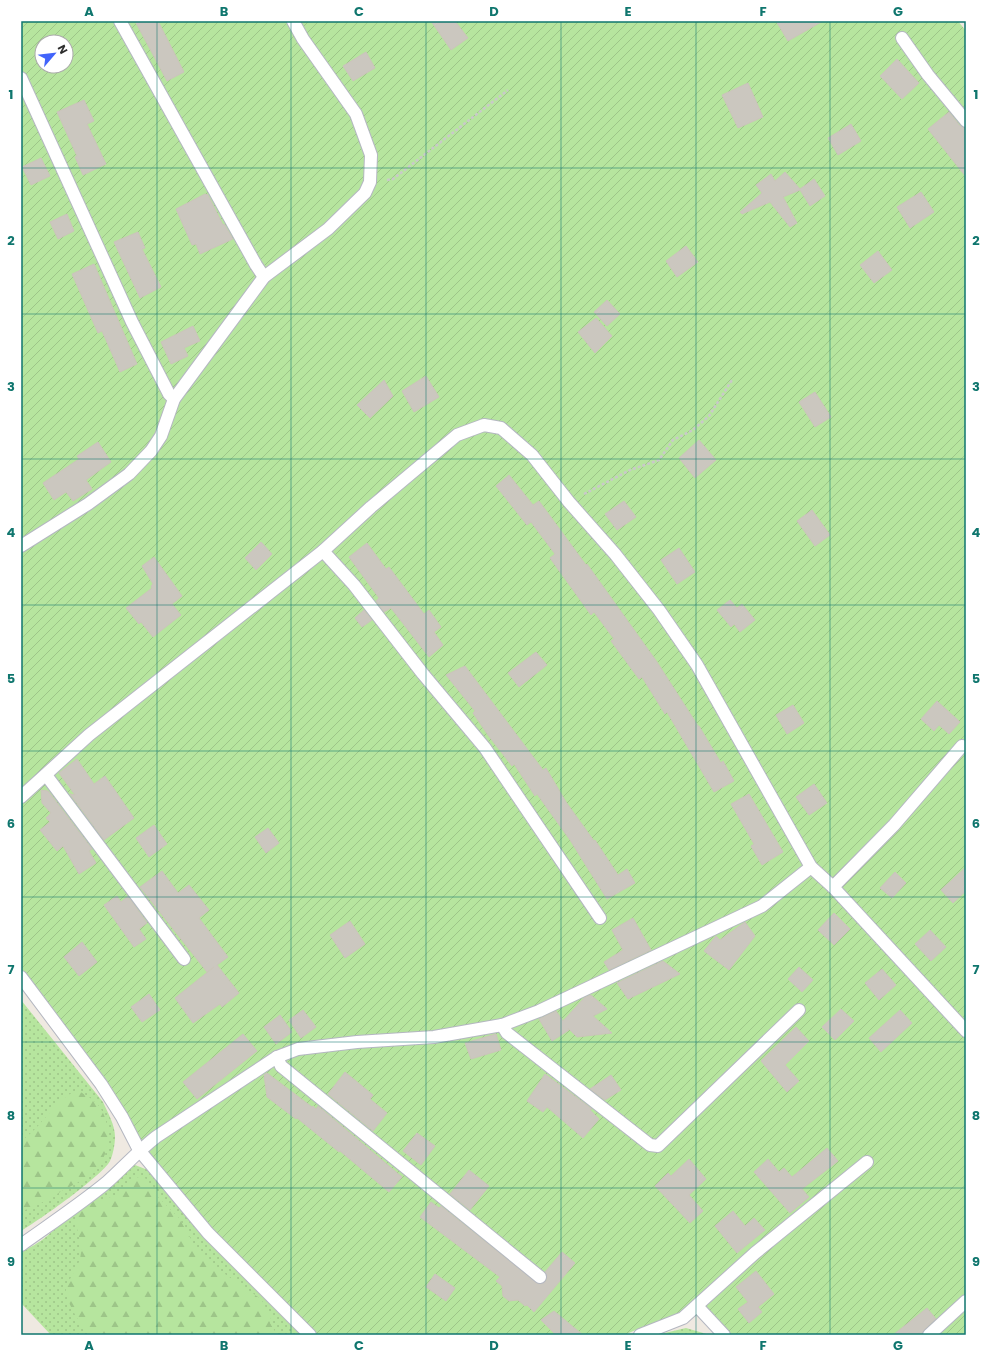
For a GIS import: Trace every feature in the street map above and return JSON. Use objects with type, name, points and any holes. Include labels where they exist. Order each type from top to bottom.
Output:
[{"type":"lane","points":[[120,21],[264,277]]},
{"type":"lane","points":[[21,546],[88,504],[129,474],[150,451],[161,436],[174,399],[264,277],[328,229],[365,193],[370,182],[371,155],[356,114],[303,40],[293,21]]},
{"type":"lane","points":[[902,38],[928,75],[966,121]]},
{"type":"lane","points":[[21,78],[132,322],[169,394],[174,399]]},
{"type":"lane","points":[[21,797],[89,735],[323,550],[370,507],[457,435],[484,425],[500,428],[517,441],[545,468],[570,502],[615,554],[645,592],[697,665],[811,866],[833,887],[966,1031]]},
{"type":"lane","points":[[323,550],[354,585],[423,674],[485,748],[600,918]]},
{"type":"lane","points":[[833,887],[894,825],[962,746]]},
{"type":"lane","points":[[46,775],[184,959]]},
{"type":"lane","points":[[21,1245],[77,1206],[107,1182],[139,1150],[186,1116],[277,1057],[298,1049],[357,1042],[434,1037],[502,1025],[539,1011],[755,910],[811,866]]},
{"type":"lane","points":[[21,977],[101,1084],[122,1117],[139,1150],[208,1233],[310,1335]]},
{"type":"lane","points":[[502,1025],[507,1033],[650,1145],[658,1146],[799,1010]]},
{"type":"lane","points":[[277,1057],[281,1066],[540,1277]]},
{"type":"lane","points":[[640,1335],[678,1321],[697,1306],[755,1253],[867,1162]]},
{"type":"lane","points":[[930,1335],[966,1301]]},
{"type":"lane","points":[[697,1306],[724,1335]]},
{"type":"path","points":[[370,182],[392,179],[508,90]]},
{"type":"path","points":[[570,502],[630,470],[659,460],[673,440],[693,430],[709,416],[732,380]]},
{"type":"green space","points":[[21,21],[958,21],[966,31],[966,1335],[729,1335],[697,1299],[669,1322],[638,1329],[624,1335],[315,1335],[210,1228],[140,1142],[118,1099],[21,968]]},
{"type":"green space","points":[[21,1000],[103,1102],[113,1124],[115,1137],[112,1156],[105,1168],[69,1198],[21,1231]]},
{"type":"green space","points":[[77,1090],[93,1100],[104,1115],[107,1124],[108,1144],[102,1162],[92,1173],[82,1180],[40,1204],[21,1211],[21,1141],[35,1129],[55,1107]]},
{"type":"green space","points":[[135,1165],[153,1172],[305,1335],[51,1335],[21,1303],[21,1253],[47,1236],[112,1178]]},
{"type":"green space","points":[[139,1177],[147,1179],[156,1195],[179,1218],[195,1246],[209,1263],[261,1299],[271,1317],[270,1323],[276,1333],[293,1335],[90,1335],[75,1314],[66,1295],[68,1284],[80,1260],[81,1254],[81,1244],[75,1217],[79,1209],[83,1206],[120,1193],[131,1181]]},
{"type":"green space","points":[[686,1328],[710,1335],[656,1335]]},
{"type":"building","points":[[135,21],[158,21],[184,72],[167,81]]},
{"type":"building","points":[[431,21],[455,21],[468,38],[451,50]]},
{"type":"building","points":[[776,21],[823,21],[788,41]]},
{"type":"building","points":[[366,52],[375,68],[353,81],[343,66]]},
{"type":"building","points":[[897,59],[919,83],[902,99],[880,76]]},
{"type":"building","points":[[748,83],[763,117],[738,128],[722,95]]},
{"type":"building","points":[[84,100],[94,121],[87,124],[106,164],[83,175],[75,157],[77,156],[57,112]]},
{"type":"building","points":[[949,112],[960,126],[966,128],[966,177],[928,129]]},
{"type":"building","points":[[851,124],[861,141],[838,155],[828,138]]},
{"type":"building","points":[[41,158],[50,176],[31,185],[22,167]]},
{"type":"building","points":[[785,172],[800,189],[814,179],[825,196],[810,206],[800,190],[783,197],[797,223],[790,227],[770,202],[742,214],[740,212],[762,193],[756,185],[771,174],[775,181]]},
{"type":"building","points":[[921,192],[934,212],[910,228],[897,207]]},
{"type":"building","points":[[205,194],[208,195],[223,225],[224,224],[233,239],[200,254],[196,244],[192,245],[176,209]]},
{"type":"building","points":[[67,214],[74,231],[58,239],[50,222]]},
{"type":"building","points":[[138,232],[145,248],[142,249],[161,287],[140,298],[114,242]]},
{"type":"building","points":[[686,246],[698,262],[677,277],[666,261]]},
{"type":"building","points":[[878,251],[892,270],[874,283],[860,265]]},
{"type":"building","points":[[94,264],[137,364],[120,372],[102,331],[98,333],[72,274]]},
{"type":"building","points":[[607,300],[620,314],[607,326],[594,312]]},
{"type":"building","points":[[596,318],[612,336],[595,353],[578,332]]},
{"type":"building","points":[[193,326],[200,341],[184,348],[188,356],[171,364],[161,342]]},
{"type":"building","points":[[426,376],[439,397],[414,412],[402,391]]},
{"type":"building","points":[[384,380],[393,396],[370,418],[357,405]]},
{"type":"building","points":[[815,392],[831,417],[815,427],[799,402]]},
{"type":"building","points":[[699,440],[716,460],[695,478],[679,458]]},
{"type":"building","points":[[98,442],[111,462],[86,480],[92,489],[73,501],[66,492],[54,500],[43,483],[79,459],[77,456]]},
{"type":"building","points":[[509,475],[533,505],[539,501],[586,565],[587,564],[657,662],[699,726],[721,763],[723,761],[734,781],[714,792],[667,712],[665,714],[642,677],[639,679],[611,641],[614,639],[594,612],[591,615],[550,558],[555,554],[531,522],[527,525],[496,486]]},
{"type":"building","points":[[624,501],[636,517],[617,530],[605,514]]},
{"type":"building","points":[[812,510],[830,535],[815,546],[797,521]]},
{"type":"building","points":[[261,542],[272,554],[256,570],[245,558]]},
{"type":"building","points":[[367,543],[386,569],[389,567],[424,614],[429,610],[441,627],[434,632],[443,645],[429,657],[391,608],[384,612],[376,601],[379,598],[349,557]]},
{"type":"building","points":[[679,548],[695,572],[677,584],[661,560]]},
{"type":"building","points":[[154,557],[182,596],[172,604],[181,615],[153,637],[141,622],[139,624],[126,608],[152,588],[151,586],[153,584],[142,566]]},
{"type":"building","points":[[730,600],[737,608],[742,604],[755,620],[740,632],[734,624],[731,627],[717,610]]},
{"type":"building","points":[[364,610],[372,620],[362,627],[355,618]]},
{"type":"building","points":[[536,652],[547,665],[519,687],[508,673]]},
{"type":"building","points":[[465,666],[543,770],[546,768],[566,802],[594,841],[595,840],[618,875],[627,869],[635,883],[607,899],[570,840],[537,794],[535,796],[514,764],[512,766],[488,735],[473,713],[475,711],[446,675]]},
{"type":"building","points":[[937,701],[960,722],[949,734],[939,725],[934,731],[921,719]]},
{"type":"building","points":[[793,705],[804,723],[787,734],[776,715]]},
{"type":"building","points":[[77,759],[94,784],[105,776],[134,818],[104,840],[70,794],[75,795],[59,773]]},
{"type":"building","points":[[814,784],[827,803],[809,815],[796,797]]},
{"type":"building","points":[[41,790],[48,791],[92,849],[89,851],[96,863],[79,874],[63,846],[57,851],[40,830],[50,822],[46,818],[51,813],[42,803]]},
{"type":"building","points":[[749,794],[783,852],[762,865],[751,846],[754,844],[731,804]]},
{"type":"building","points":[[154,825],[167,844],[149,857],[136,838]]},
{"type":"building","points":[[268,828],[279,843],[266,853],[255,837]]},
{"type":"building","points":[[966,867],[966,891],[953,903],[941,890]]},
{"type":"building","points":[[162,871],[178,893],[189,885],[209,910],[199,918],[228,957],[217,965],[239,993],[222,1007],[220,1004],[193,1023],[175,998],[214,967],[207,972],[140,887]]},
{"type":"building","points":[[895,872],[906,883],[892,898],[880,888]]},
{"type":"building","points":[[117,896],[121,902],[128,896],[147,923],[139,929],[146,939],[134,947],[104,905]]},
{"type":"building","points":[[834,913],[850,929],[834,945],[818,930]]},
{"type":"building","points":[[633,918],[651,950],[609,970],[604,962],[623,950],[612,930]]},
{"type":"building","points":[[350,921],[365,944],[345,958],[330,935]]},
{"type":"building","points":[[745,922],[755,936],[729,970],[704,951],[716,936],[720,940]]},
{"type":"building","points":[[930,930],[946,947],[931,961],[915,944]]},
{"type":"building","points":[[82,942],[97,962],[79,976],[64,957]]},
{"type":"building","points":[[663,961],[680,974],[628,999],[617,983]]},
{"type":"building","points":[[799,967],[813,980],[802,992],[788,979]]},
{"type":"building","points":[[882,969],[896,985],[879,1000],[865,983]]},
{"type":"building","points":[[149,994],[160,1010],[142,1022],[131,1007]]},
{"type":"building","points":[[591,995],[607,1009],[593,1016],[612,1033],[577,1037],[568,1028],[569,1030],[552,1041],[539,1019],[556,1011],[563,1021],[585,997]]},
{"type":"building","points":[[841,1009],[854,1021],[835,1040],[822,1027]]},
{"type":"building","points":[[303,1010],[316,1027],[301,1038],[289,1020]]},
{"type":"building","points":[[900,1010],[912,1023],[881,1052],[869,1038]]},
{"type":"building","points":[[280,1015],[292,1032],[276,1044],[264,1027]]},
{"type":"building","points":[[796,1027],[809,1041],[785,1065],[799,1081],[787,1092],[761,1061]]},
{"type":"building","points":[[243,1034],[257,1051],[197,1099],[183,1082]]},
{"type":"building","points":[[496,1034],[501,1050],[471,1059],[465,1043]]},
{"type":"building","points":[[345,1072],[373,1095],[370,1099],[387,1113],[373,1131],[328,1094]]},
{"type":"building","points":[[267,1073],[312,1107],[313,1106],[316,1109],[318,1106],[402,1177],[389,1192],[340,1151],[339,1152],[297,1118],[296,1119],[267,1097],[264,1075]]},
{"type":"building","points":[[545,1074],[592,1109],[590,1110],[599,1119],[583,1138],[547,1107],[543,1112],[527,1101]]},
{"type":"building","points":[[611,1075],[621,1090],[605,1100],[590,1089]]},
{"type":"building","points":[[417,1133],[435,1146],[421,1165],[403,1151]]},
{"type":"building","points":[[827,1148],[838,1161],[802,1189],[809,1197],[790,1213],[754,1172],[768,1159],[779,1172],[784,1168],[792,1177]]},
{"type":"building","points":[[689,1159],[706,1179],[689,1195],[703,1211],[690,1223],[655,1186],[668,1173],[671,1176]]},
{"type":"building","points":[[469,1170],[489,1186],[470,1210],[450,1194]]},
{"type":"building","points":[[431,1202],[439,1208],[441,1206],[538,1284],[546,1281],[547,1278],[545,1272],[562,1252],[575,1263],[534,1312],[527,1305],[525,1306],[518,1300],[509,1301],[503,1296],[502,1286],[496,1281],[500,1277],[420,1217]]},
{"type":"building","points":[[733,1211],[745,1226],[754,1218],[765,1230],[737,1253],[715,1226]]},
{"type":"building","points":[[756,1271],[774,1294],[758,1307],[762,1312],[749,1323],[738,1309],[748,1302],[736,1287]]},
{"type":"building","points":[[435,1274],[455,1288],[446,1301],[426,1287]]},
{"type":"building","points":[[927,1308],[936,1319],[924,1330],[922,1335],[893,1335]]},
{"type":"building","points":[[554,1311],[583,1335],[556,1335],[541,1320]]}]
